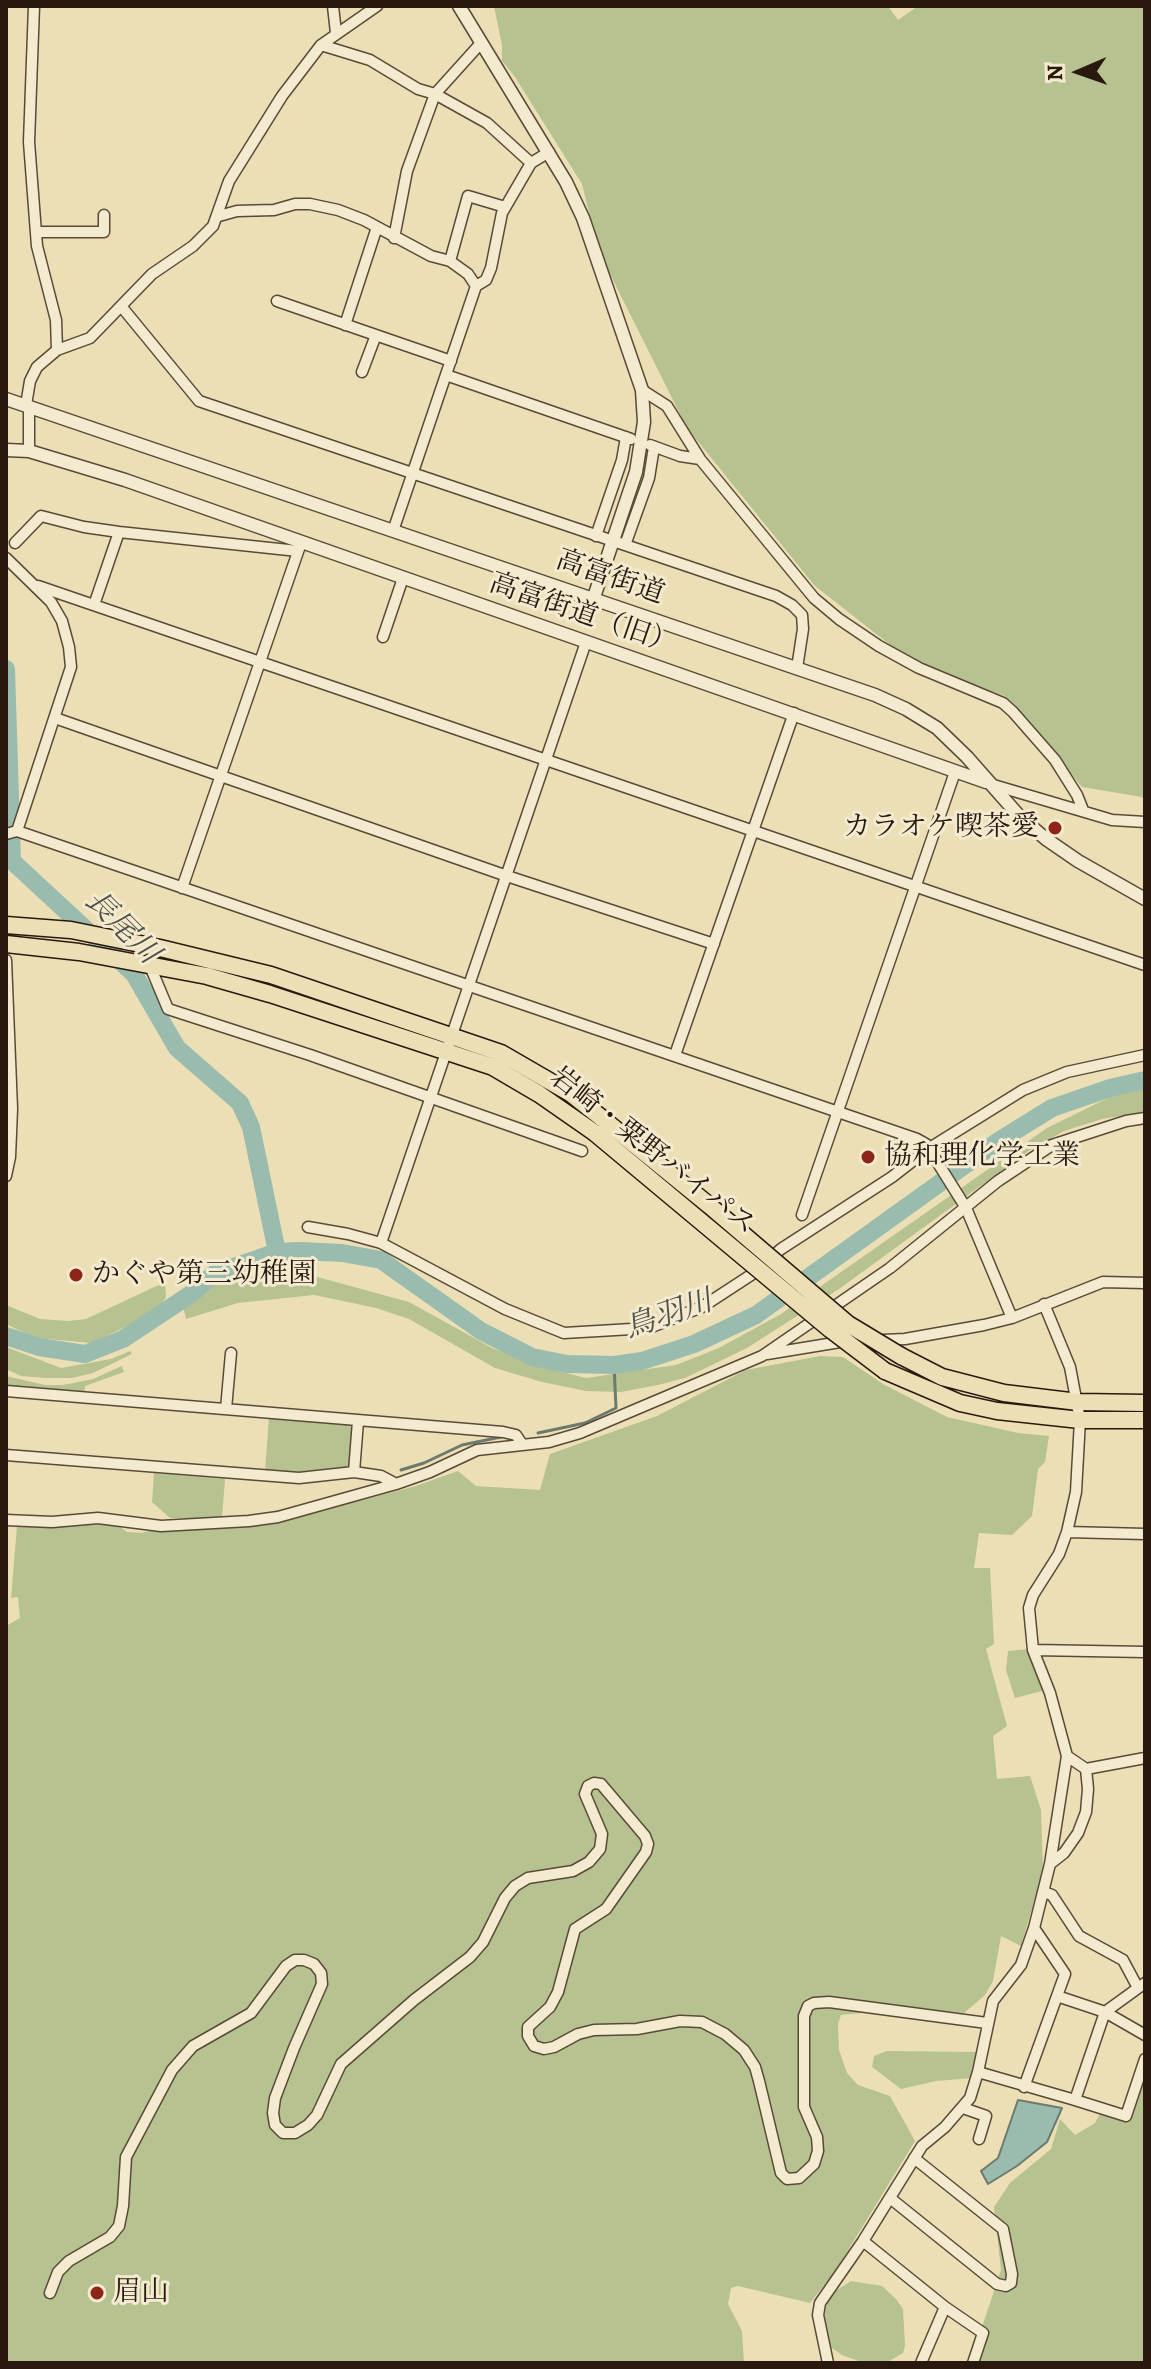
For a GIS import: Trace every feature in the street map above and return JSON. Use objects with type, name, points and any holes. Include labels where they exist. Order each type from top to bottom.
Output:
[{"type":"highway","name":"岩崎・粟野バイパス","points":[[6,925],[71,930],[271,975],[449,1045],[599,1126],[710,1206],[848,1324],[901,1356],[942,1377],[1004,1393],[1078,1402],[1145,1403]]},
{"type":"highway","name":"岩崎・粟野バイパス","points":[[6,944],[92,955],[207,976],[449,1045]]},
{"type":"highway","name":"岩崎・粟野バイパス","points":[[599,1126],[831,1330],[885,1371],[960,1403],[997,1411],[1080,1420],[1145,1420]]},
{"type":"street","points":[[34,6],[29,142],[36,232],[56,320],[57,350]]},
{"type":"street","points":[[333,6],[336,33]]},
{"type":"street","points":[[29,451],[27,406],[30,381],[37,367],[57,350],[90,338],[152,274],[193,246],[213,226],[229,181],[282,96],[321,45],[377,6]]},
{"type":"street","points":[[459,6],[549,152],[583,218],[636,367],[642,390],[642,445],[619,543]]},
{"type":"street","points":[[394,238],[407,171],[435,94],[481,43]]},
{"type":"street","points":[[321,45],[370,60],[418,89],[435,94],[487,123],[531,163]]},
{"type":"street","points":[[393,531],[476,286],[486,280],[491,268],[505,207],[531,163],[549,152]]},
{"type":"street","points":[[450,261],[468,196],[505,207]]},
{"type":"street","points":[[219,216],[237,211],[274,210],[295,204],[338,210],[431,256],[450,261],[468,274],[476,286]]},
{"type":"street","points":[[36,232],[104,232],[104,215]]},
{"type":"street","points":[[345,325],[377,227]]},
{"type":"street","points":[[277,301],[451,361]]},
{"type":"street","points":[[121,306],[199,401],[776,596],[802,615],[797,668]]},
{"type":"street","points":[[362,372],[376,335]]},
{"type":"street","points":[[446,375],[628,438],[596,536]]},
{"type":"street","points":[[642,390],[667,406],[700,459],[814,598],[879,646],[919,668],[1003,703],[1055,760],[1083,810]]},
{"type":"street","name":"高富街道","points":[[6,399],[594,597],[906,709],[937,728],[1020,817],[1046,839],[1145,899]]},
{"type":"street","points":[[594,597],[649,478],[652,446],[700,459]]},
{"type":"street","name":"高富街道（旧）","points":[[6,450],[29,451],[125,480],[300,547],[403,578],[955,772],[1112,820],[1145,822]]},
{"type":"street","points":[[15,543],[41,516],[119,532],[300,547],[182,888]]},
{"type":"street","points":[[94,605],[119,532]]},
{"type":"street","points":[[6,558],[51,602],[62,621],[71,667],[12,832],[917,1139],[929,1151],[965,1206],[1012,1318]]},
{"type":"street","points":[[383,637],[403,578]]},
{"type":"street","points":[[38,586],[1145,965]]},
{"type":"street","points":[[381,1243],[586,642]]},
{"type":"street","points":[[675,1055],[794,713]]},
{"type":"street","points":[[55,718],[507,876],[714,944]]},
{"type":"street","points":[[802,1215],[955,772]]},
{"type":"street","points":[[6,960],[12,1109],[6,1176]]},
{"type":"street","points":[[141,964],[168,1009],[582,1151]]},
{"type":"street","points":[[308,1227],[381,1243],[505,1309],[564,1333],[649,1328],[713,1300],[751,1275],[781,1249],[1023,1090],[1067,1072],[1145,1055]]},
{"type":"street","points":[[6,1520],[52,1522],[98,1518],[161,1526],[219,1524],[278,1517],[396,1484],[477,1450],[549,1442],[580,1433],[762,1356],[890,1268],[965,1206],[1052,1145],[1126,1121],[1145,1118]]},
{"type":"street","points":[[762,1356],[840,1342],[905,1339],[1012,1318],[1103,1282],[1145,1283]]},
{"type":"street","points":[[828,2363],[818,2315],[820,2303],[922,2146],[970,2098],[993,2001],[1021,1965],[1050,1864],[1067,1756],[1050,1693],[1033,1650],[1029,1623],[1033,1595],[1059,1554],[1067,1532],[1076,1492],[1080,1420],[1070,1367],[1044,1304]]},
{"type":"street","points":[[226,1409],[231,1353]]},
{"type":"street","points":[[6,1391],[503,1432],[516,1435],[522,1444]]},
{"type":"street","points":[[354,1472],[358,1421]]},
{"type":"street","points":[[6,1455],[299,1478],[354,1472],[381,1476],[396,1484]]},
{"type":"street","points":[[1067,1532],[1145,1534]]},
{"type":"street","points":[[1033,1650],[1145,1652]]},
{"type":"street","points":[[1067,1756],[1086,1769],[1145,1758]]},
{"type":"street","points":[[1050,1864],[1064,1853],[1078,1833],[1086,1812],[1086,1769]]},
{"type":"street","points":[[50,2293],[58,2272],[69,2261],[110,2237],[119,2226],[126,2157],[172,2070],[193,2046],[251,2013],[286,1966],[295,1960],[314,1964],[321,1973],[322,1984],[275,2098],[273,2113],[275,2125],[283,2133],[295,2133],[308,2125],[317,2115],[341,2064],[414,2000],[470,1957],[483,1942],[505,1898],[515,1886],[528,1878],[573,1871],[589,1862],[600,1849],[602,1834],[585,1794],[588,1786],[594,1783],[601,1784],[645,1836],[648,1844],[646,1852],[606,1909],[575,1929],[570,1938],[558,1992],[550,2007],[528,2027],[528,2036],[534,2046],[544,2049],[554,2047],[594,2030],[637,2029],[680,2021],[702,2022],[735,2042],[755,2067],[781,2173],[787,2179],[799,2178],[814,2164],[818,2151],[817,2137],[804,2107],[804,2016],[808,2006],[829,2002],[987,2023]]},
{"type":"street","points":[[1044,1892],[1052,1895],[1079,1936],[1123,1960],[1141,1986],[1105,2012],[1075,2100]]},
{"type":"street","points":[[1024,2087],[1065,1974],[1034,1928]]},
{"type":"street","points":[[1057,1996],[1105,2012],[1145,2035]]},
{"type":"street","points":[[978,2072],[1126,2116],[1145,2059]]},
{"type":"street","points":[[963,2108],[986,2116],[979,2139]]},
{"type":"street","points":[[890,2198],[997,2284],[1006,2286],[1011,2283],[1003,2229],[914,2158]]},
{"type":"street","points":[[863,2241],[945,2307],[983,2333],[973,2363]]},
{"type":"street","points":[[921,2363],[945,2307]]},
{"type":"green space","points":[[494,6],[888,6],[898,20],[918,6],[1145,6],[1145,803],[1142,797],[1082,787],[1005,696],[916,665],[815,586],[687,428],[599,252],[582,184],[502,61]]},
{"type":"green space","points":[[1145,1088],[1145,1112],[1102,1119],[1064,1131],[1030,1150],[839,1289],[747,1348],[685,1378],[658,1385],[621,1392],[586,1391],[542,1382],[495,1368],[409,1319],[376,1308],[314,1295],[238,1303],[186,1319],[183,1306],[224,1278],[288,1269],[409,1302],[492,1348],[586,1378],[676,1365],[719,1348],[781,1314],[1047,1128],[1110,1097]]},
{"type":"green space","points":[[165,1282],[166,1297],[158,1311],[92,1343],[35,1338],[6,1324],[6,1305],[40,1319],[86,1319]]},
{"type":"green space","points":[[6,1347],[61,1368],[111,1359],[130,1351],[132,1354],[93,1373],[72,1378],[46,1378],[21,1376],[6,1369]]},
{"type":"green space","points":[[820,1356],[843,1357],[883,1384],[947,1417],[1018,1433],[1049,1436],[1045,1462],[1038,1469],[1032,1516],[1012,1535],[979,1533],[974,1568],[990,1568],[994,1644],[986,1649],[1007,1726],[993,1736],[997,1779],[1030,1776],[1041,1810],[1043,1871],[1021,1946],[1001,1936],[993,1981],[985,1995],[964,2013],[900,2009],[841,2015],[838,2024],[839,2050],[847,2073],[858,2085],[890,2096],[915,2141],[836,2270],[810,2303],[738,2286],[731,2288],[728,2304],[742,2331],[744,2363],[6,2363],[6,1626],[20,1618],[18,1597],[11,1598],[17,1526],[116,1524],[127,1532],[142,1533],[172,1525],[267,1525],[416,1486],[458,1471],[476,1486],[540,1490],[550,1454],[657,1416],[746,1370]]},
{"type":"green space","points":[[122,1366],[124,1372],[85,1386],[84,1394],[6,1387],[6,1376],[45,1385],[63,1385],[93,1379]]},
{"type":"green space","points":[[269,1417],[359,1425],[357,1465],[310,1473],[265,1471]]},
{"type":"green space","points":[[154,1473],[225,1479],[222,1518],[170,1518],[152,1502]]},
{"type":"green space","points":[[1028,1649],[1042,1691],[1015,1698],[1006,1670],[1008,1651]]},
{"type":"green space","points":[[887,2051],[979,2052],[973,2078],[936,2081],[901,2089],[872,2067],[874,2056]]},
{"type":"green space","points":[[1145,2063],[1145,2363],[970,2363],[1001,2270],[994,2207],[1010,2183],[1051,2149],[1060,2119],[1075,2135],[1095,2123],[1101,2111],[1125,2118]]},
{"type":"green space","points":[[851,2281],[882,2286],[903,2309],[903,2353],[886,2363],[864,2363],[842,2355],[829,2346],[823,2319],[828,2299]]},
{"type":"shaded area","points":[[1018,2100],[1062,2108],[1047,2142],[988,2184],[981,2171],[998,2158]]},
{"type":"waterway","name":"長尾川","points":[[6,669],[12,861],[134,974],[177,1048],[240,1103],[251,1127],[277,1252]]},
{"type":"waterway","name":"鳥羽川","points":[[6,1336],[39,1347],[85,1354],[123,1339],[191,1294],[214,1274],[277,1252],[300,1251],[342,1253],[381,1260],[481,1331],[532,1357],[567,1364],[614,1365],[642,1361],[694,1344],[756,1315],[997,1142],[1052,1108],[1110,1088],[1145,1080]]},
{"type":"waterway","points":[[538,1433],[585,1423],[616,1408],[614,1365]]},
{"type":"waterway","points":[[401,1470],[462,1445],[501,1437]]},
{"type":"place","name":"カラオケ喫茶愛","points":[[1055,828]]},
{"type":"place","name":"協和理化学工業","points":[[868,1157]]},
{"type":"place","name":"かぐや第三幼稚園","points":[[76,1275]]},
{"type":"place","name":"眉山","points":[[97,2293]]}]
